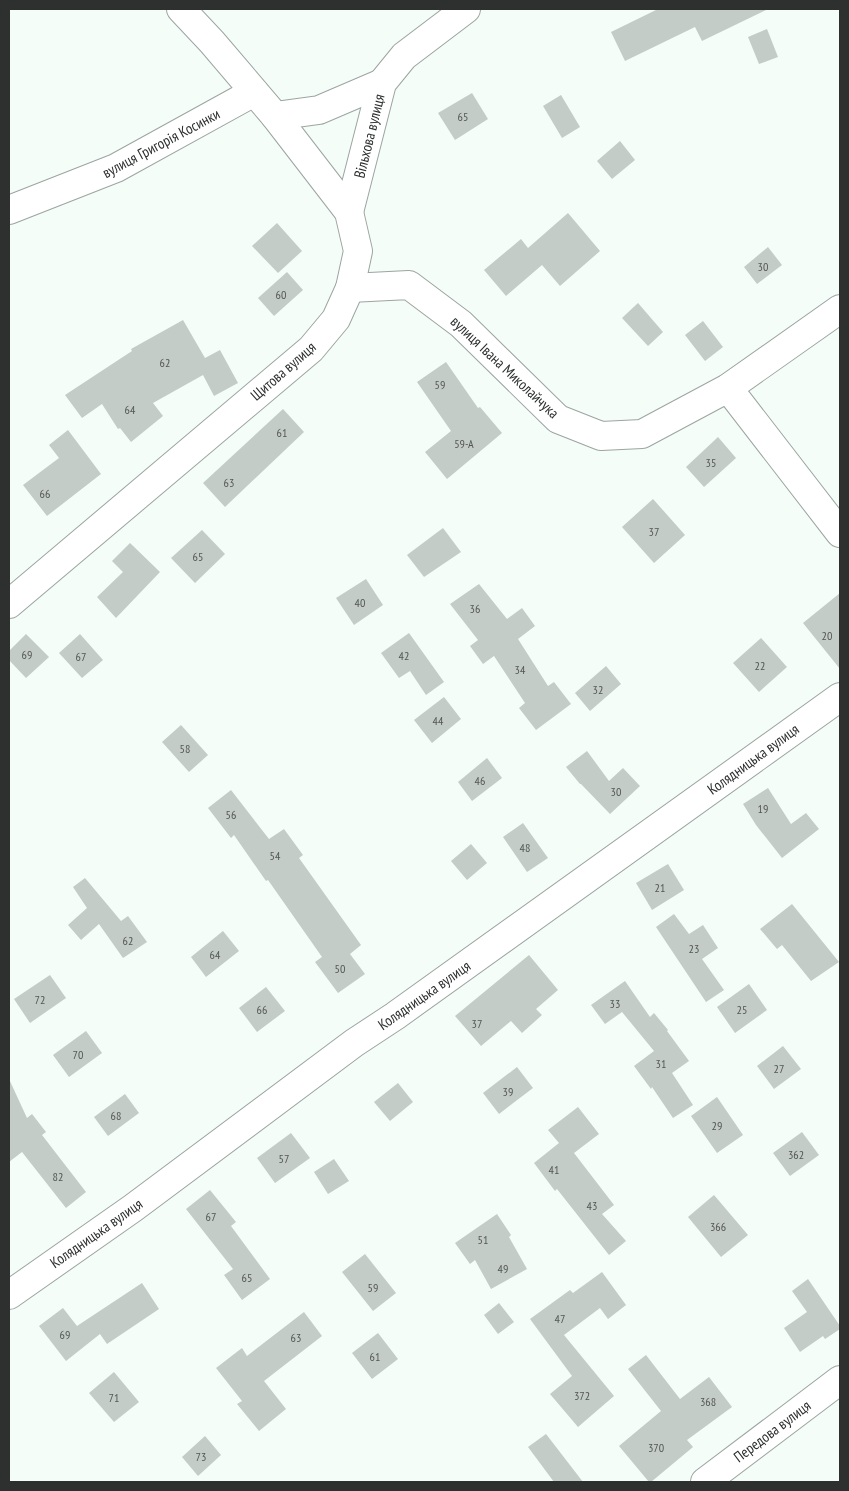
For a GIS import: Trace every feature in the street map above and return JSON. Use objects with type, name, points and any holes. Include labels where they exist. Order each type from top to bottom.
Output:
[{"type":"street","name":"Щитова вулиця","points":[[9,604],[311,349],[336,319],[350,288],[358,251],[349,212],[275,116],[212,42],[181,9]]},
{"type":"street","name":"Вільхова вулиця","points":[[349,212],[382,83],[404,56],[466,9]]},
{"type":"street","points":[[275,116],[319,110],[382,83]]},
{"type":"street","name":"вулиця Григорія Косинки","points":[[9,210],[116,168],[254,92]]},
{"type":"street","name":"вулиця Івана Миколайчука","points":[[350,288],[409,285],[461,324],[558,419],[601,436],[642,434],[728,388],[840,309]]},
{"type":"street","points":[[728,388],[840,533]]},
{"type":"street","name":"Колядницька вулиця","points":[[9,1295],[132,1208],[354,1043],[395,1016],[840,697]]},
{"type":"street","name":"Передова вулиця","points":[[705,1482],[840,1380]]},
{"type":"building","points":[[658,9],[768,9],[702,41],[695,27],[625,61],[611,32]]},
{"type":"building","points":[[767,29],[778,57],[759,64],[748,37]]},
{"type":"building","points":[[472,93],[488,119],[455,140],[438,113]]},
{"type":"building","points":[[561,95],[580,127],[562,138],[543,106]]},
{"type":"building","points":[[620,141],[635,160],[612,179],[597,161]]},
{"type":"building","points":[[568,213],[600,251],[560,286],[542,265],[506,296],[484,270],[521,239],[528,248]]},
{"type":"building","points":[[277,223],[302,251],[278,273],[252,246]]},
{"type":"building","points":[[768,247],[782,265],[757,284],[744,267]]},
{"type":"building","points":[[287,272],[303,290],[274,316],[258,298]]},
{"type":"building","points":[[638,303],[663,332],[648,346],[622,318]]},
{"type":"building","points":[[183,320],[205,358],[220,350],[238,383],[214,396],[203,375],[153,403],[163,416],[131,442],[120,428],[118,429],[102,404],[82,418],[65,395],[132,351],[131,349]]},
{"type":"building","points":[[703,321],[723,347],[705,361],[685,335]]},
{"type":"building","points":[[446,362],[478,408],[480,407],[502,433],[447,479],[425,452],[451,431],[417,382]]},
{"type":"building","points":[[283,409],[304,432],[225,507],[203,483]]},
{"type":"building","points":[[68,430],[101,474],[47,516],[23,485],[59,458],[49,445]]},
{"type":"building","points":[[718,437],[736,458],[704,487],[686,467]]},
{"type":"building","points":[[653,499],[685,535],[654,563],[622,527]]},
{"type":"building","points":[[443,528],[461,552],[424,577],[407,555]]},
{"type":"building","points":[[202,530],[225,554],[195,583],[171,558]]},
{"type":"building","points":[[130,543],[160,572],[116,618],[97,597],[123,572],[112,561]]},
{"type":"building","points":[[366,579],[383,605],[354,625],[336,598]]},
{"type":"building","points":[[479,584],[507,619],[522,608],[535,626],[518,639],[548,686],[554,682],[571,704],[536,730],[519,708],[525,703],[494,656],[483,664],[470,646],[478,640],[450,604]]},
{"type":"building","points":[[840,593],[840,669],[803,623]]},
{"type":"building","points":[[409,633],[444,682],[426,695],[410,671],[399,678],[381,653]]},
{"type":"building","points":[[26,634],[49,657],[26,678],[9,660],[9,651]]},
{"type":"building","points":[[80,634],[103,660],[82,678],[59,653]]},
{"type":"building","points":[[761,638],[787,667],[759,692],[733,663]]},
{"type":"building","points":[[606,666],[621,684],[590,711],[575,693]]},
{"type":"building","points":[[444,697],[461,719],[432,743],[414,720]]},
{"type":"building","points":[[181,725],[208,755],[189,772],[162,742]]},
{"type":"building","points":[[587,751],[609,781],[623,768],[640,786],[610,814],[566,767]]},
{"type":"building","points":[[487,758],[502,778],[472,801],[458,782]]},
{"type":"building","points":[[768,788],[791,824],[806,813],[819,829],[782,858],[756,825],[743,804]]},
{"type":"building","points":[[231,790],[269,839],[284,829],[303,855],[299,858],[361,945],[350,954],[365,974],[338,993],[315,962],[322,957],[268,880],[266,881],[234,835],[231,838],[208,808]]},
{"type":"building","points":[[523,823],[548,858],[527,872],[503,837]]},
{"type":"building","points":[[471,844],[487,863],[467,880],[451,861]]},
{"type":"building","points":[[668,864],[684,890],[652,910],[636,883]]},
{"type":"building","points":[[85,878],[121,921],[128,916],[147,942],[123,958],[99,924],[81,940],[68,925],[87,908],[73,887]]},
{"type":"building","points":[[792,904],[839,962],[811,981],[782,945],[777,949],[760,929]]},
{"type":"building","points":[[674,914],[689,934],[703,925],[718,948],[702,959],[724,990],[706,1002],[656,927]]},
{"type":"building","points":[[223,931],[239,951],[206,977],[191,957]]},
{"type":"building","points":[[529,955],[558,990],[536,1009],[542,1015],[522,1033],[511,1021],[481,1046],[455,1016]]},
{"type":"building","points":[[50,975],[66,998],[30,1023],[14,999]]},
{"type":"building","points":[[625,981],[650,1017],[654,1013],[668,1030],[689,1061],[672,1073],[693,1105],[673,1118],[652,1087],[651,1089],[634,1066],[654,1051],[622,1012],[605,1024],[591,1005]]},
{"type":"building","points":[[749,984],[767,1010],[735,1033],[717,1007]]},
{"type":"building","points":[[266,987],[285,1011],[257,1032],[239,1008]]},
{"type":"building","points":[[86,1031],[102,1053],[69,1077],[53,1055]]},
{"type":"building","points":[[783,1046],[801,1069],[774,1089],[757,1066]]},
{"type":"building","points":[[517,1067],[533,1088],[499,1114],[483,1093]]},
{"type":"building","points":[[9,1079],[27,1118],[32,1114],[46,1132],[42,1135],[86,1192],[66,1208],[22,1152],[9,1162]]},
{"type":"building","points":[[398,1083],[413,1102],[390,1121],[374,1102]]},
{"type":"building","points":[[125,1094],[139,1113],[108,1136],[94,1117]]},
{"type":"building","points":[[717,1097],[743,1135],[717,1153],[691,1116]]},
{"type":"building","points":[[578,1107],[599,1134],[574,1153],[614,1205],[602,1214],[626,1241],[609,1255],[534,1163],[559,1143],[548,1130]]},
{"type":"building","points":[[802,1132],[819,1155],[790,1176],[773,1153]]},
{"type":"building","points":[[291,1133],[310,1158],[275,1183],[257,1158]]},
{"type":"building","points":[[334,1159],[349,1181],[328,1194],[314,1172]]},
{"type":"building","points":[[210,1190],[236,1222],[231,1226],[270,1279],[242,1300],[224,1275],[233,1269],[186,1209]]},
{"type":"building","points":[[714,1195],[748,1235],[721,1257],[688,1217]]},
{"type":"building","points":[[497,1214],[511,1235],[509,1237],[527,1269],[491,1289],[475,1260],[470,1264],[455,1243]]},
{"type":"building","points":[[365,1254],[396,1293],[373,1311],[342,1272]]},
{"type":"building","points":[[602,1272],[626,1305],[608,1319],[600,1308],[564,1335],[614,1396],[578,1427],[550,1394],[572,1376],[530,1319],[570,1290],[573,1293]]},
{"type":"building","points":[[808,1279],[840,1326],[840,1329],[825,1339],[823,1336],[800,1352],[784,1328],[807,1312],[792,1291]]},
{"type":"building","points":[[142,1283],[159,1309],[107,1344],[100,1334],[66,1361],[39,1326],[63,1308],[77,1326]]},
{"type":"building","points":[[499,1303],[514,1322],[498,1334],[484,1315]]},
{"type":"building","points":[[304,1312],[322,1336],[264,1381],[286,1409],[259,1431],[237,1404],[242,1401],[216,1368],[242,1348],[247,1356]]},
{"type":"building","points":[[378,1333],[398,1359],[372,1379],[352,1353]]},
{"type":"building","points":[[646,1355],[680,1399],[709,1377],[732,1407],[687,1440],[693,1447],[651,1482],[619,1446],[661,1411],[628,1369]]},
{"type":"building","points":[[114,1372],[139,1402],[114,1422],[89,1393]]},
{"type":"building","points":[[546,1434],[583,1482],[554,1482],[528,1447]]},
{"type":"building","points":[[205,1436],[221,1455],[198,1476],[182,1457]]}]
